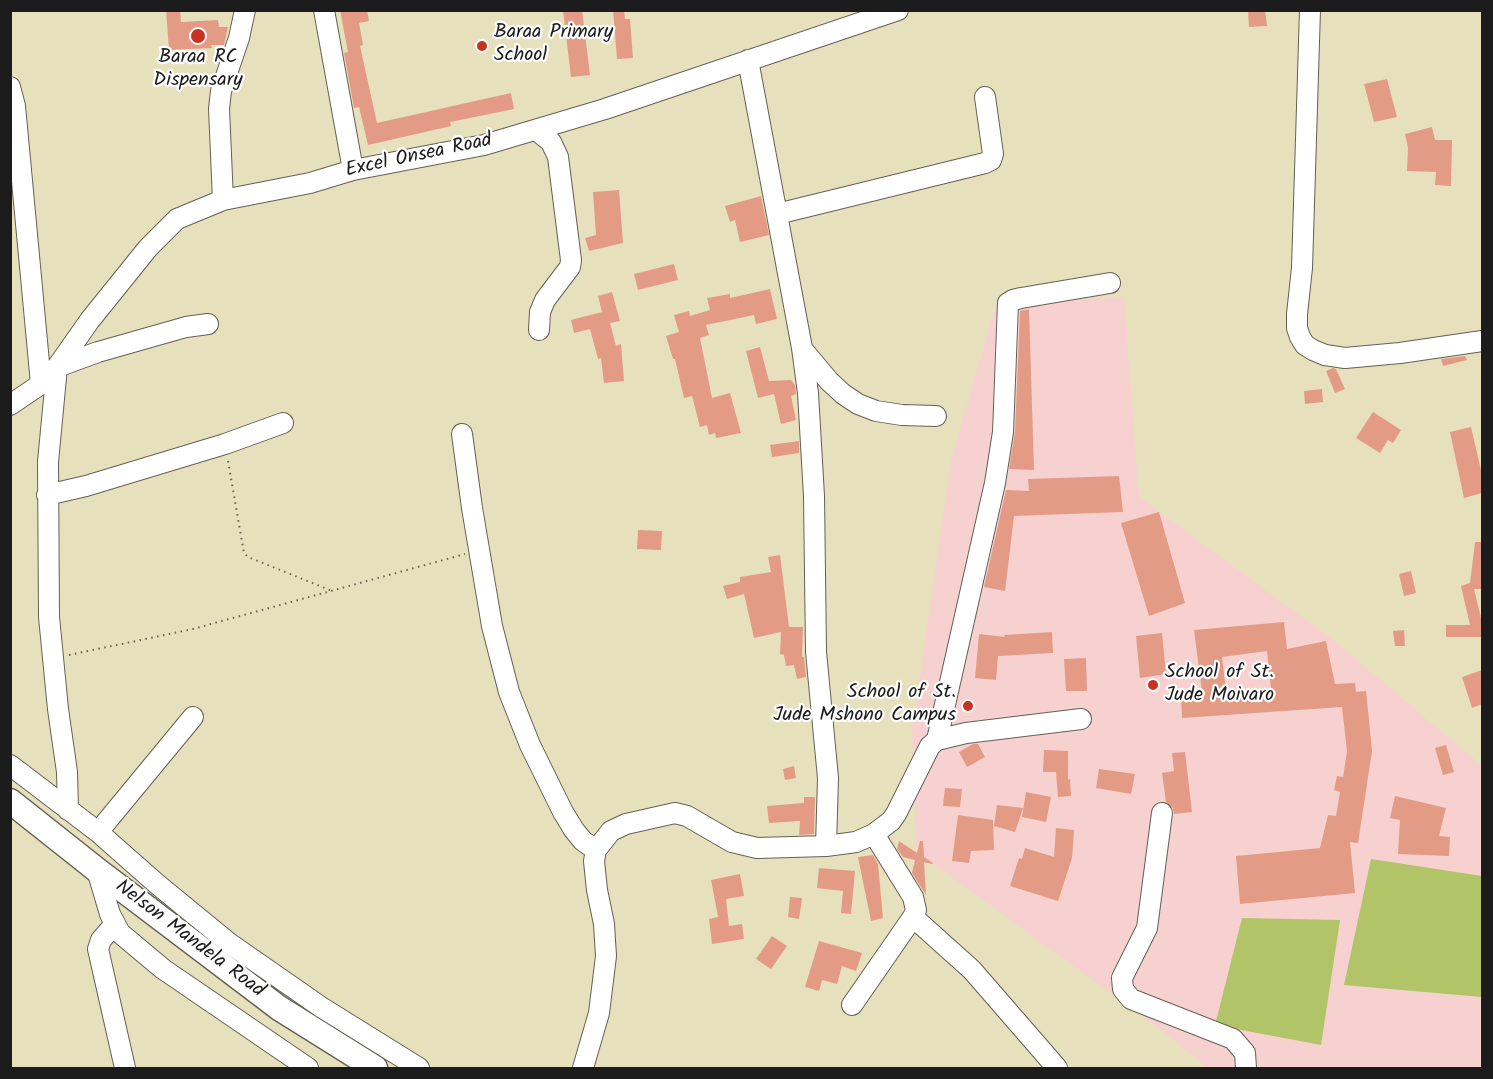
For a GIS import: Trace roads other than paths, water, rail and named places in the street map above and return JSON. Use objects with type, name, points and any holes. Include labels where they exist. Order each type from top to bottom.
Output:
[{"type":"main road","name":"Nelson Mandela Road","points":[[10,801],[279,1008],[375,1068]]},
{"type":"street","points":[[223,200],[219,109],[221,91],[241,30],[245,10]]},
{"type":"street","points":[[324,10],[353,170]]},
{"type":"street","name":"Excel Onsea Road","points":[[10,405],[41,384],[57,367],[148,248],[177,219],[223,200],[310,183],[353,170],[484,145],[536,130],[644,97],[748,60],[854,18],[898,10]]},
{"type":"street","points":[[1311,10],[1302,268],[1297,314],[1297,328],[1300,337],[1305,345],[1313,350],[1325,355],[1345,358],[1400,354],[1482,341]]},
{"type":"street","points":[[748,60],[802,348],[808,393],[813,451],[816,546],[816,652],[828,778],[826,846]]},
{"type":"street","points":[[10,87],[16,118],[41,384]]},
{"type":"street","points":[[777,214],[992,160],[985,97]]},
{"type":"street","points":[[536,130],[551,142],[558,156],[571,260],[570,267],[545,300],[540,312],[539,330]]},
{"type":"street","points":[[937,740],[994,483],[1003,432],[1008,303],[1021,298],[1110,283]]},
{"type":"street","points":[[68,810],[67,772],[52,658],[47,495],[57,367],[98,352],[186,327],[208,324]]},
{"type":"street","points":[[802,348],[829,381],[858,404],[885,412],[936,416]]},
{"type":"street","points":[[47,495],[86,486],[225,444],[283,423]]},
{"type":"street","points":[[462,434],[492,626],[509,692],[534,753],[563,812],[583,841],[596,850]]},
{"type":"street","points":[[98,832],[193,717]]},
{"type":"street","points":[[583,1068],[599,1013],[606,956],[604,924],[594,861],[596,850],[611,831],[626,824],[675,813],[687,816],[732,842],[748,846],[777,848],[856,842],[884,828],[896,814],[930,746],[937,740],[966,733],[1081,719]]},
{"type":"street","points":[[10,765],[98,832],[166,892],[229,943],[302,994],[419,1068]]},
{"type":"street","points":[[1162,813],[1147,928],[1122,978],[1124,989],[1131,999],[1233,1039],[1245,1053],[1246,1068]]},
{"type":"street","points":[[852,1005],[913,917],[916,905],[874,834]]},
{"type":"street","points":[[97,870],[114,925],[120,933],[146,956],[308,1068]]},
{"type":"street","points":[[913,917],[972,970],[1057,1068]]},
{"type":"street","points":[[114,925],[101,940],[98,949],[125,1068]]},
{"type":"place","name":"Baraa RC Dispensary","points":[[198,36]]},
{"type":"place","name":"Baraa Primary School","points":[[482,46]]},
{"type":"place","name":"School of St. Jude Moivaro","points":[[1153,685]]},
{"type":"place","name":"School of St. Jude Mshono Campus","points":[[968,706]]}]
